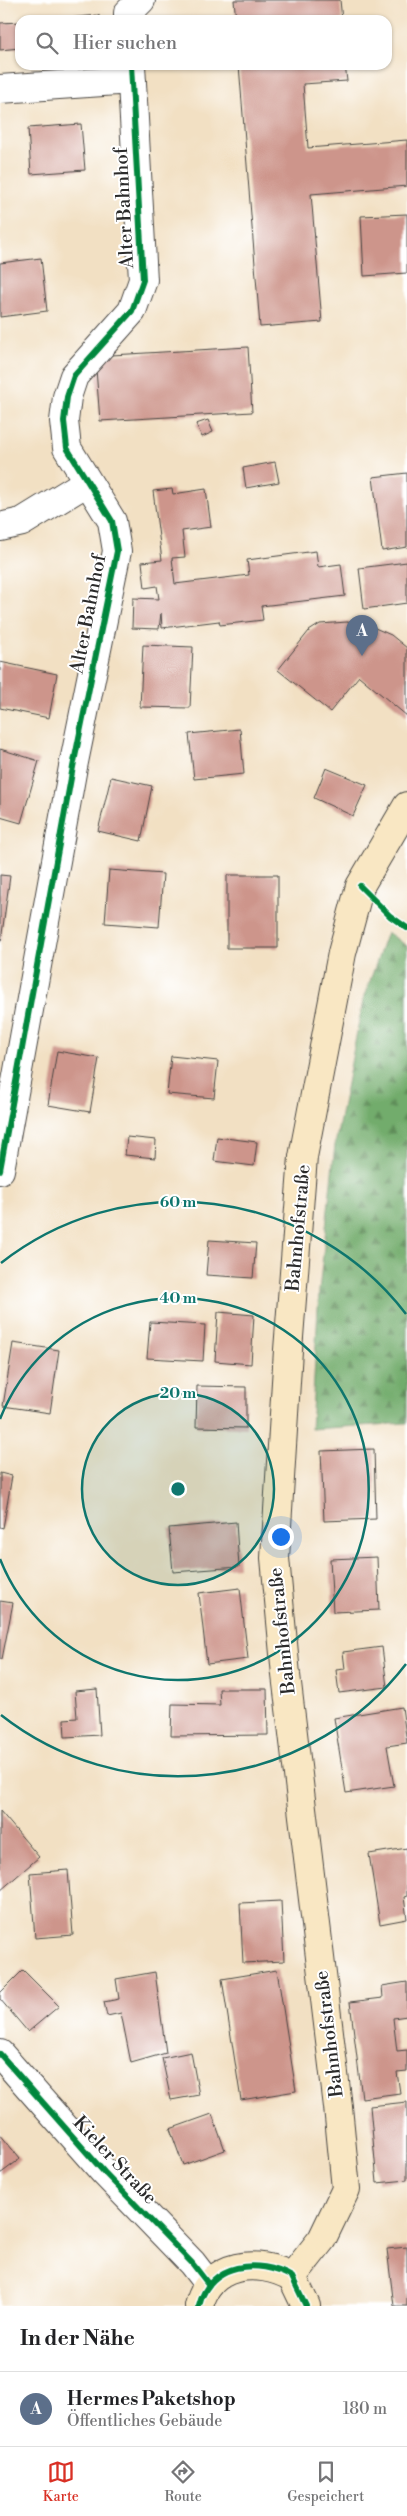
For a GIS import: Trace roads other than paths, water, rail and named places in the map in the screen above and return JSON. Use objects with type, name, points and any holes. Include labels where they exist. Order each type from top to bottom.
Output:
[{"type":"main road","name":"Bahnhofstraße","points":[[292,2277],[322,2239],[346,2189],[275,1558],[303,1156],[342,953],[360,886],[407,806]]},
{"type":"main road","points":[[204,2295],[222,2272],[237,2266],[265,2266],[292,2277],[306,2306]]},
{"type":"street","points":[[128,15],[141,0]]},
{"type":"street","name":"Alter Bahnhof","points":[[0,89],[132,72],[143,280],[132,311],[74,376],[67,397],[64,421],[68,448],[112,521],[116,551],[73,768],[0,1170]]},
{"type":"street","points":[[0,527],[22,522],[87,482]]},
{"type":"street","name":"Kieler Straße","points":[[0,2054],[104,2172],[192,2263],[204,2295]]},
{"type":"place","name":"Hermes Paketshop","points":[[362,656]]}]
